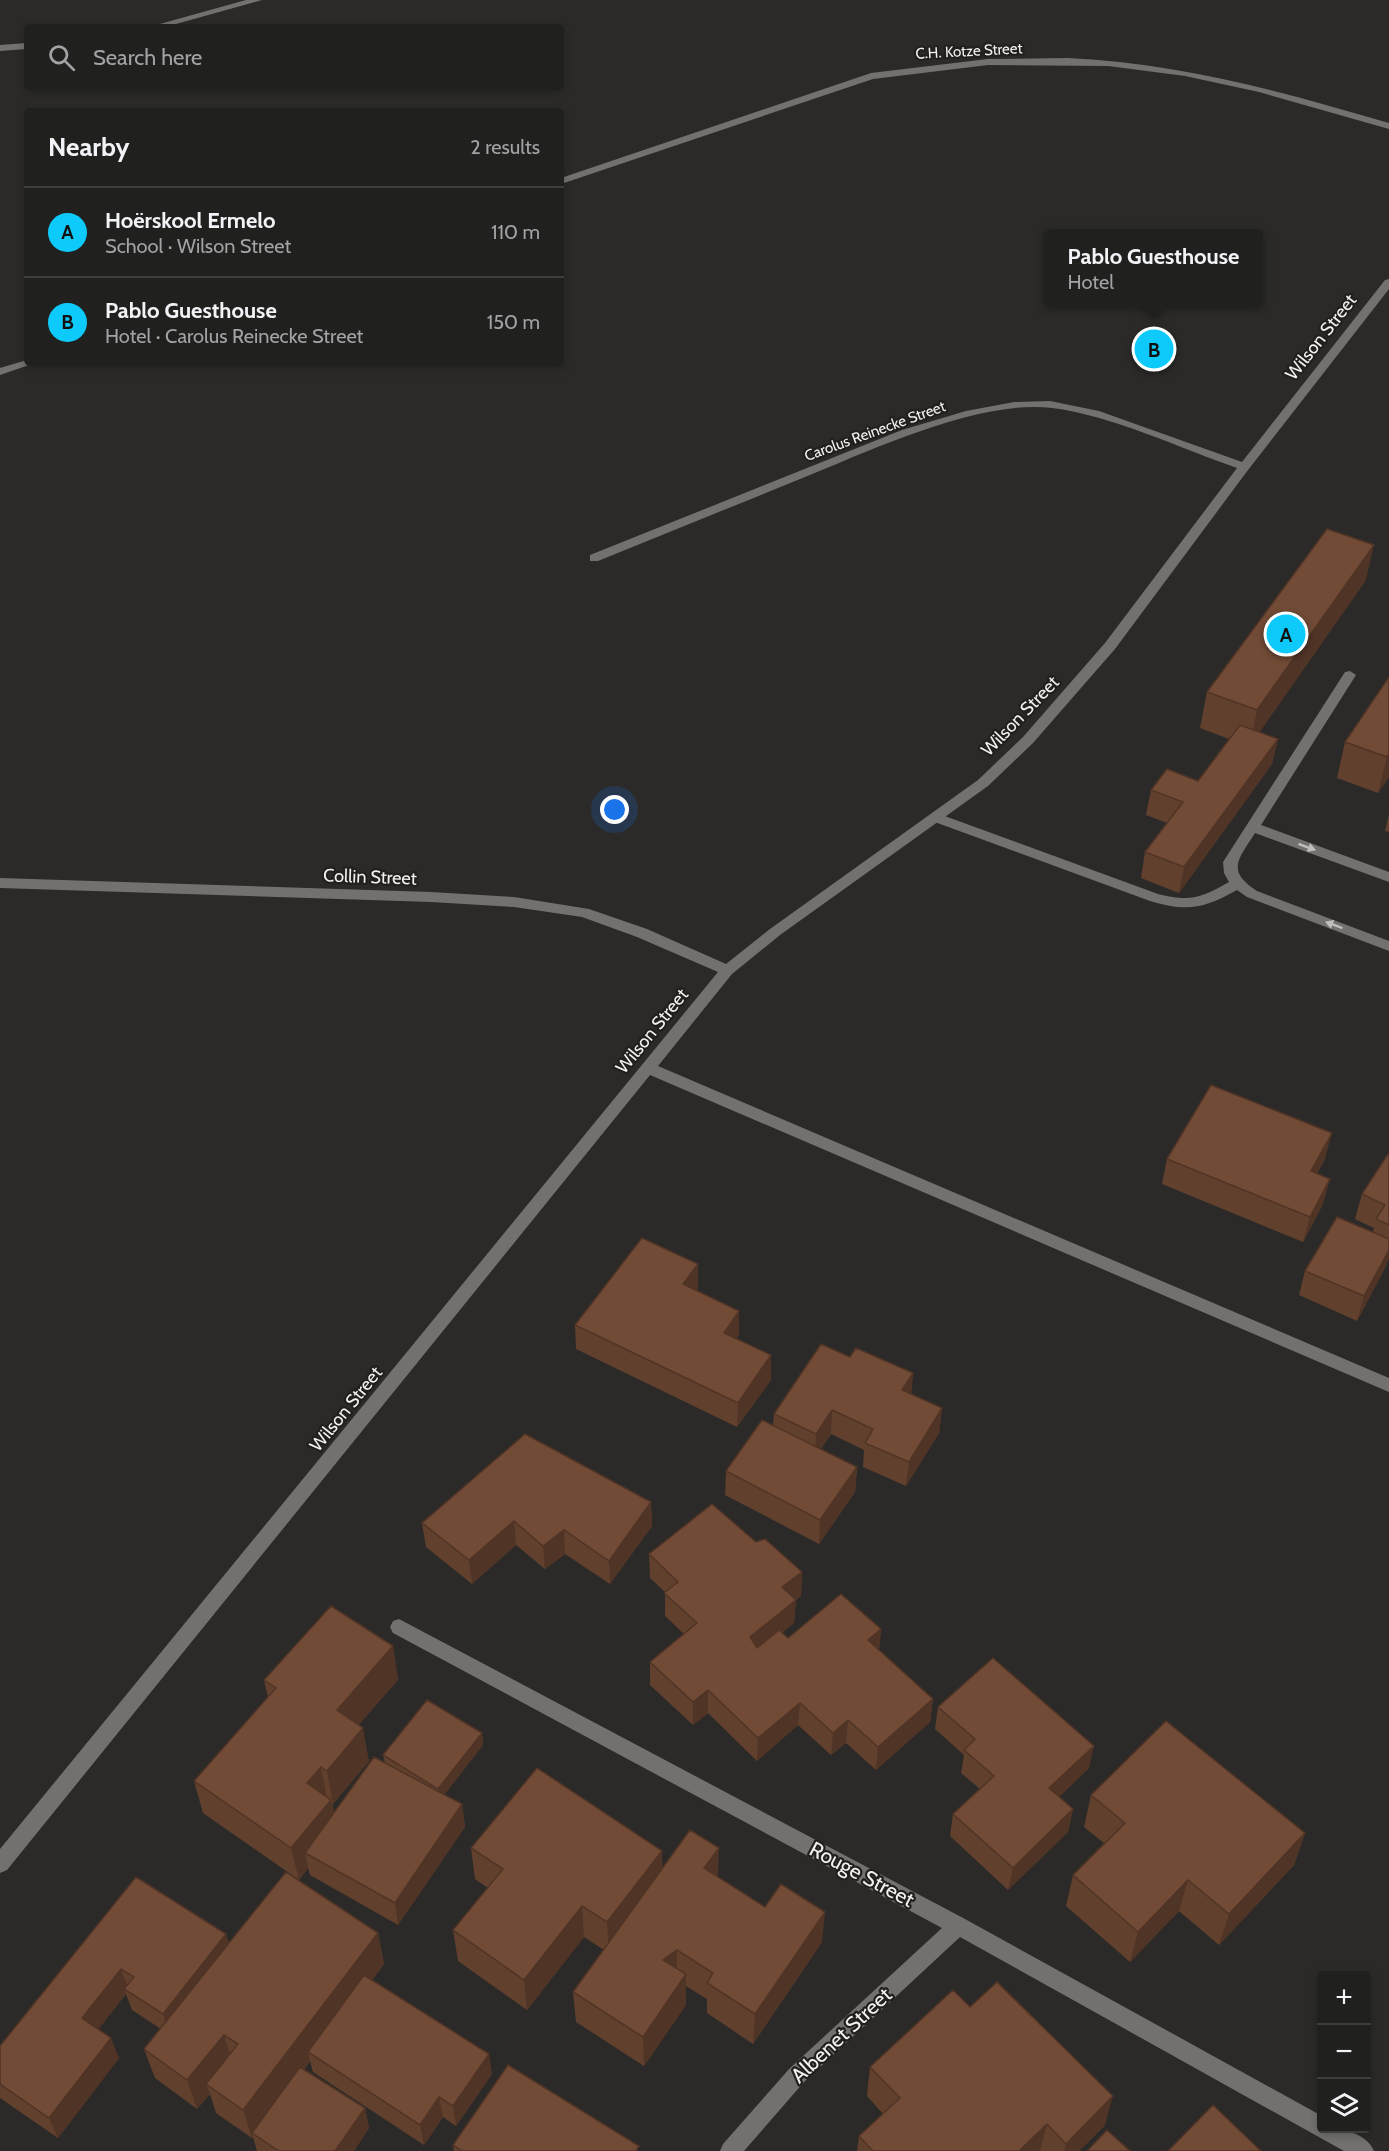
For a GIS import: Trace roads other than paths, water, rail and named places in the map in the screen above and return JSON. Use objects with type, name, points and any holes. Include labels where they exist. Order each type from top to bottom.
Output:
[{"type":"street","points":[[165,24],[257,0]]},
{"type":"street","points":[[0,48],[24,46]]},
{"type":"street","name":"C.H. Kotze Street","points":[[564,180],[871,76],[953,65],[1080,62],[1136,66],[1186,73],[1249,86],[1389,126]]},
{"type":"street","name":"Wilson Street","points":[[0,1864],[727,970],[803,912],[983,783],[1062,704],[1110,646],[1244,467],[1389,282]]},
{"type":"street","points":[[0,372],[24,365]]},
{"type":"street","name":"Carolus Reinecke Street","points":[[594,558],[906,432],[970,413],[1014,405],[1050,404],[1095,413],[1244,467]]},
{"type":"street","points":[[1350,675],[1230,862],[1230,873],[1237,885],[1268,901],[1389,946]]},
{"type":"street","points":[[937,818],[1155,898],[1187,906],[1205,902],[1237,885]]},
{"type":"street","points":[[1252,827],[1389,877]]},
{"type":"street","name":"Collin Street","points":[[0,883],[431,897],[514,902],[584,912],[642,933],[727,970]]},
{"type":"street","points":[[648,1068],[1389,1385]]},
{"type":"street","name":"Rouge Street","points":[[399,1627],[958,1926],[1317,2125]]},
{"type":"street","name":"Albenet Street","points":[[730,2151],[797,2075],[958,1926]]},
{"type":"street","name":"Rouge Street","points":[[1331,2133],[1364,2151]]},
{"type":"place","name":"Pablo Guesthouse","points":[[1154,349]]},
{"type":"place","name":"Hoërskool Ermelo","points":[[1286,634]]}]
